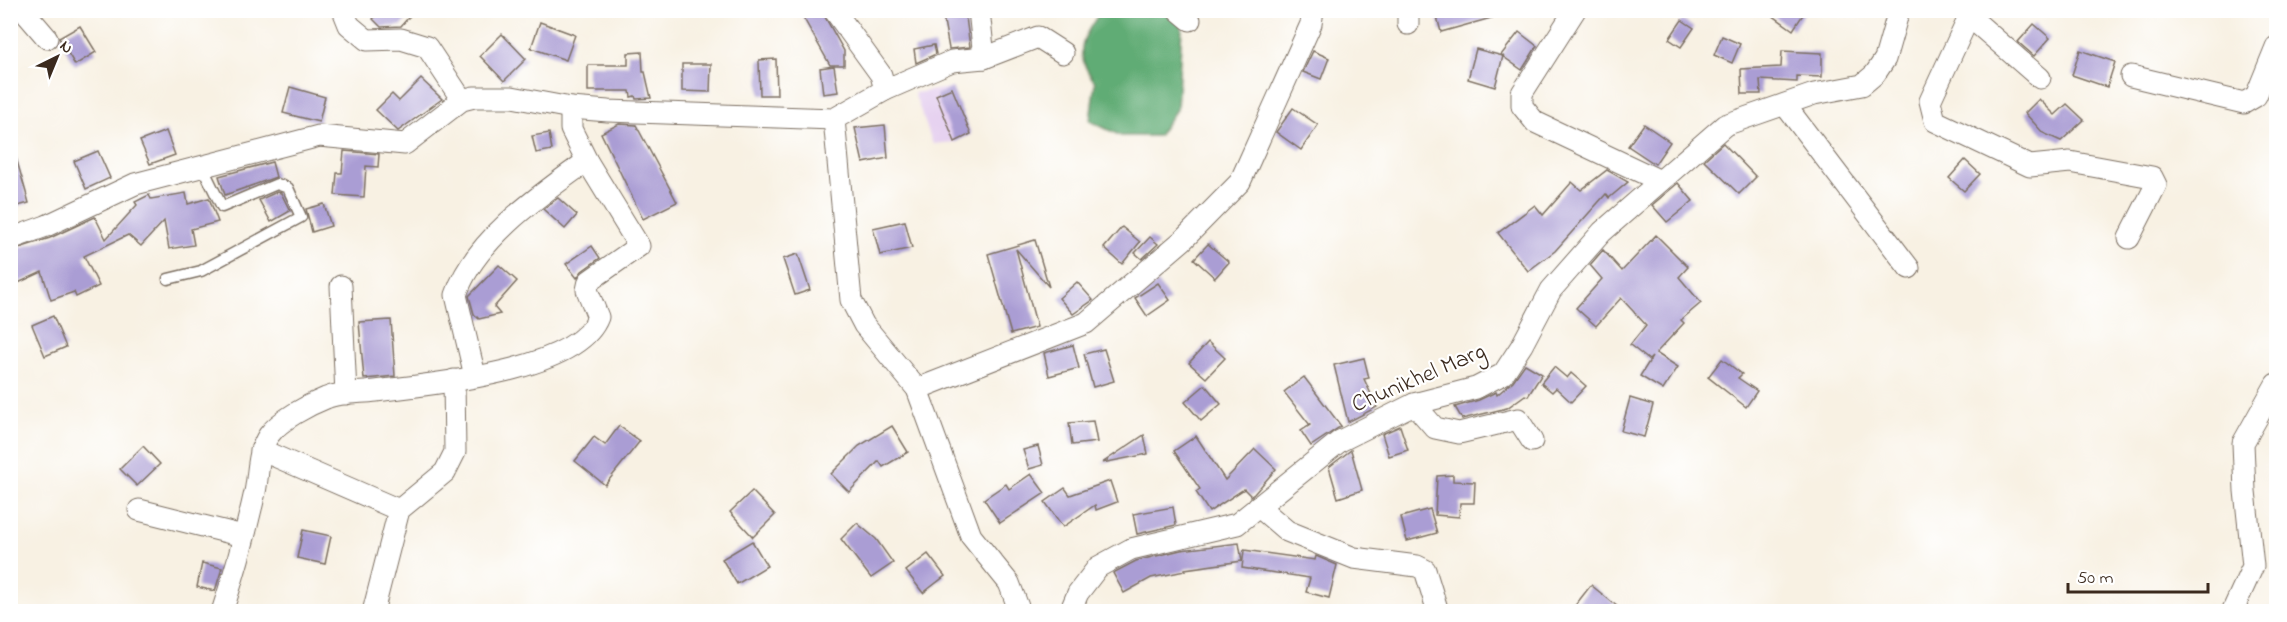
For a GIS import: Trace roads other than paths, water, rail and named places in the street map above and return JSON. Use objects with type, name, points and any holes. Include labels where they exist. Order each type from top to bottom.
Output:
[{"type":"street","points":[[23,10],[47,38]]},
{"type":"street","points":[[343,10],[349,25],[367,40],[401,39],[427,46],[462,100]]},
{"type":"street","points":[[834,10],[881,75],[885,90]]},
{"type":"street","points":[[979,10],[984,58]]},
{"type":"street","points":[[917,389],[1086,323],[1183,240],[1240,182],[1311,24],[1313,10]]},
{"type":"street","points":[[1575,10],[1522,93],[1522,106],[1535,122],[1660,181]]},
{"type":"street","name":"Chunikhel Marg","points":[[1070,612],[1078,593],[1098,567],[1131,549],[1237,524],[1297,478],[1319,456],[1340,441],[1414,404],[1476,388],[1503,374],[1522,345],[1551,290],[1602,232],[1725,125],[1814,94],[1862,85],[1875,74],[1885,59],[1899,10]]},
{"type":"street","points":[[2040,78],[1971,14],[1930,101],[1935,121],[2030,166],[2070,162],[2152,177],[2156,185],[2129,238]]},
{"type":"street","points":[[10,239],[46,226],[135,184],[319,136],[405,144],[462,100],[474,97],[512,97],[571,108],[834,119],[885,90],[952,61],[984,58],[1038,37],[1063,53]]},
{"type":"street","points":[[2131,76],[2244,103],[2256,96],[2277,47]]},
{"type":"street","points":[[1785,105],[1909,268]]},
{"type":"street","points":[[226,610],[255,491],[261,450],[270,434],[291,417],[327,397],[464,378],[541,361],[557,356],[578,343],[592,329],[598,317],[587,290],[588,281],[639,246],[587,161],[571,129],[571,108]]},
{"type":"street","points":[[834,119],[851,300],[864,325],[917,389],[971,536],[1009,583],[1020,612]]},
{"type":"street","points":[[373,612],[399,510],[445,472],[455,452],[464,378],[456,295],[460,283],[490,240],[546,190],[587,161]]},
{"type":"street","points":[[341,286],[346,394]]},
{"type":"street","points":[[2232,612],[2253,566],[2245,491],[2243,443],[2277,384]]},
{"type":"street","points":[[1414,404],[1435,428],[1459,433],[1518,418],[1532,441]]},
{"type":"street","points":[[261,450],[399,510]]},
{"type":"street","points":[[1258,506],[1287,531],[1354,558],[1417,566],[1425,570],[1438,612]]},
{"type":"street","points":[[139,510],[243,536]]},
{"type":"lane","points":[[168,279],[201,271],[301,217],[288,188],[277,184],[222,207],[202,166]]}]
